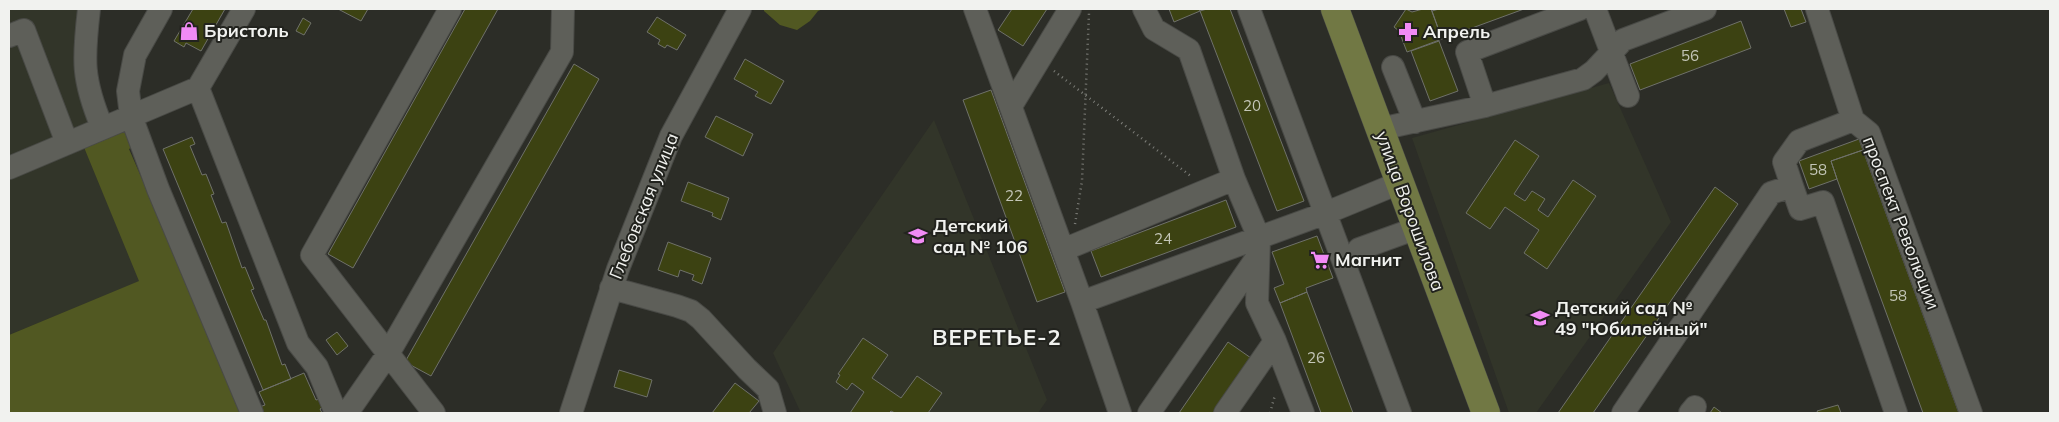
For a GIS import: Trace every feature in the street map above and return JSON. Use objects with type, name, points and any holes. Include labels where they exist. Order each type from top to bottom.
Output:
[{"type":"main road","name":"улица Ворошилова","points":[[1335,9],[1486,413]]},
{"type":"street","points":[[89,9],[85,44],[85,77],[91,100],[102,127]]},
{"type":"street","points":[[161,9],[135,55],[128,91],[131,116],[158,189],[252,413]]},
{"type":"street","points":[[9,168],[102,127],[198,88],[244,9]]},
{"type":"street","points":[[434,413],[312,255],[450,9]]},
{"type":"street","points":[[347,413],[388,354],[562,52],[563,9]]},
{"type":"street","name":"Глебовская улица","points":[[572,413],[611,288],[671,136],[740,9]]},
{"type":"street","points":[[975,9],[1082,302],[1120,413]]},
{"type":"street","points":[[1011,106],[1070,9]]},
{"type":"street","points":[[1144,9],[1154,29],[1189,50],[1258,247],[1257,303],[1275,341],[1303,413]]},
{"type":"street","points":[[1249,9],[1400,413]]},
{"type":"street","points":[[1485,106],[1467,52],[1580,9]]},
{"type":"street","points":[[1595,9],[1628,96]]},
{"type":"street","points":[[1380,129],[1485,106],[1583,79],[1594,71],[1622,40],[1706,9]]},
{"type":"street","name":"проспект Революции","points":[[1817,9],[1854,120],[1869,133],[1971,413]]},
{"type":"street","points":[[9,36],[24,30],[67,143]]},
{"type":"street","points":[[1393,67],[1415,122]]},
{"type":"street","points":[[198,88],[298,343],[317,367],[336,413]]},
{"type":"street","points":[[1854,120],[1800,141],[1784,162],[1800,209],[1824,202],[1896,413]]},
{"type":"street","points":[[1063,250],[1234,179]]},
{"type":"street","points":[[1082,302],[1258,247],[1326,213],[1399,183]]},
{"type":"street","points":[[1623,413],[1770,193],[1792,186]]},
{"type":"street","points":[[1360,249],[1417,228]]},
{"type":"street","points":[[1149,413],[1258,247]]},
{"type":"street","points":[[611,288],[691,311],[710,328],[741,364],[768,389],[771,410]]},
{"type":"street","points":[[1225,413],[1275,341]]},
{"type":"path","points":[[1063,250],[1074,235],[1082,181],[1087,97],[1089,9]]},
{"type":"path","points":[[1038,60],[1208,189]]},
{"type":"shaded area","points":[[9,9],[81,9],[98,138],[83,145],[140,281],[9,335]]},
{"type":"shaded area","name":"Детский сад № 49 \"Юбилейный\"","points":[[1609,83],[1671,222],[1536,413],[1509,413],[1412,138]]},
{"type":"shaded area","name":"Детский сад № 106","points":[[934,120],[1047,400],[1038,413],[801,413],[773,353]]},
{"type":"green space","points":[[764,9],[823,9],[818,11],[810,21],[797,30],[780,25]]},
{"type":"green space","points":[[125,126],[134,146],[129,149],[244,413],[9,413],[9,335],[139,281],[83,145]]},
{"type":"building","points":[[193,9],[225,9],[201,51],[186,43],[184,47],[174,41]]},
{"type":"building","points":[[338,9],[368,9],[361,21]]},
{"type":"building","points":[[465,9],[498,9],[353,268],[328,254]]},
{"type":"building","points":[[1012,9],[1047,9],[1023,46],[998,30]]},
{"type":"building","points":[[1169,9],[1199,9],[1200,11],[1174,22]]},
{"type":"building","points":[[1207,9],[1230,9],[1304,201],[1277,211],[1200,11]]},
{"type":"building","points":[[1406,9],[1412,12],[1431,9],[1442,39],[1407,52],[1399,31],[1394,27]]},
{"type":"building","points":[[1439,9],[1524,9],[1442,39],[1432,11]]},
{"type":"building","points":[[1784,9],[1801,9],[1806,22],[1791,27]]},
{"type":"building","points":[[657,17],[686,35],[677,50],[667,45],[665,48],[658,44],[660,40],[647,32]]},
{"type":"building","points":[[303,18],[311,23],[304,35],[296,31]]},
{"type":"building","points":[[1741,21],[1751,48],[1640,90],[1630,64]]},
{"type":"building","points":[[1439,41],[1458,91],[1430,101],[1411,51]]},
{"type":"building","points":[[745,59],[784,81],[771,104],[755,96],[758,92],[734,79]]},
{"type":"building","points":[[574,64],[599,79],[431,376],[405,362]]},
{"type":"building","points":[[991,90],[1065,292],[1037,302],[963,100]]},
{"type":"building","points":[[716,116],[753,134],[743,156],[705,137]]},
{"type":"building","points":[[192,137],[195,144],[190,146],[202,175],[206,174],[214,194],[211,195],[222,223],[226,222],[242,268],[245,267],[254,289],[251,290],[264,320],[266,320],[282,365],[285,364],[291,379],[263,390],[163,149]]},
{"type":"building","points":[[1859,139],[1863,150],[1831,161],[1837,179],[1809,189],[1799,161]]},
{"type":"building","points":[[1515,140],[1539,156],[1514,194],[1525,201],[1532,191],[1545,199],[1538,210],[1548,217],[1573,180],[1596,196],[1547,269],[1524,253],[1539,230],[1505,207],[1490,229],[1466,213]]},
{"type":"building","points":[[1863,150],[1959,413],[1923,413],[1837,179],[1831,161]]},
{"type":"building","points":[[688,182],[729,198],[721,220],[712,216],[713,213],[681,201]]},
{"type":"building","points":[[1715,187],[1738,204],[1593,413],[1558,413]]},
{"type":"building","points":[[1226,200],[1236,227],[1101,277],[1091,251]]},
{"type":"building","points":[[1317,236],[1333,278],[1306,288],[1307,292],[1280,303],[1274,288],[1284,284],[1272,252]]},
{"type":"building","points":[[668,242],[711,258],[702,284],[692,280],[694,275],[680,270],[678,277],[658,270]]},
{"type":"building","points":[[1307,292],[1353,413],[1321,413],[1280,303]]},
{"type":"building","points":[[337,332],[348,346],[337,355],[326,340]]},
{"type":"building","points":[[863,338],[888,355],[872,378],[901,398],[917,376],[942,393],[928,413],[895,413],[891,411],[889,413],[850,413],[864,392],[852,383],[847,390],[836,382],[840,375],[838,374]]},
{"type":"building","points":[[1228,342],[1251,358],[1213,413],[1179,413]]},
{"type":"building","points":[[619,370],[652,380],[647,397],[614,387]]},
{"type":"building","points":[[304,373],[316,400],[320,399],[324,407],[320,409],[322,413],[259,413],[257,408],[265,405],[259,392]]},
{"type":"building","points":[[735,383],[759,401],[749,413],[712,413]]},
{"type":"building","points":[[1838,405],[1841,413],[1818,413],[1817,411]]},
{"type":"building","points":[[1714,407],[1722,413],[1710,413]]},
{"type":"place","name":"Бристоль","points":[[189,31]]},
{"type":"place","name":"Апрель","points":[[1408,32]]},
{"type":"place","name":"Детский сад № 106","points":[[918,236]]},
{"type":"place","name":"Магнит","points":[[1320,260]]},
{"type":"place","name":"Детский сад № 49 \"Юбилейный\"","points":[[1540,318]]},
{"type":"district","name":"ВЕРЕТЬЕ-2","points":[[997,337]]}]
